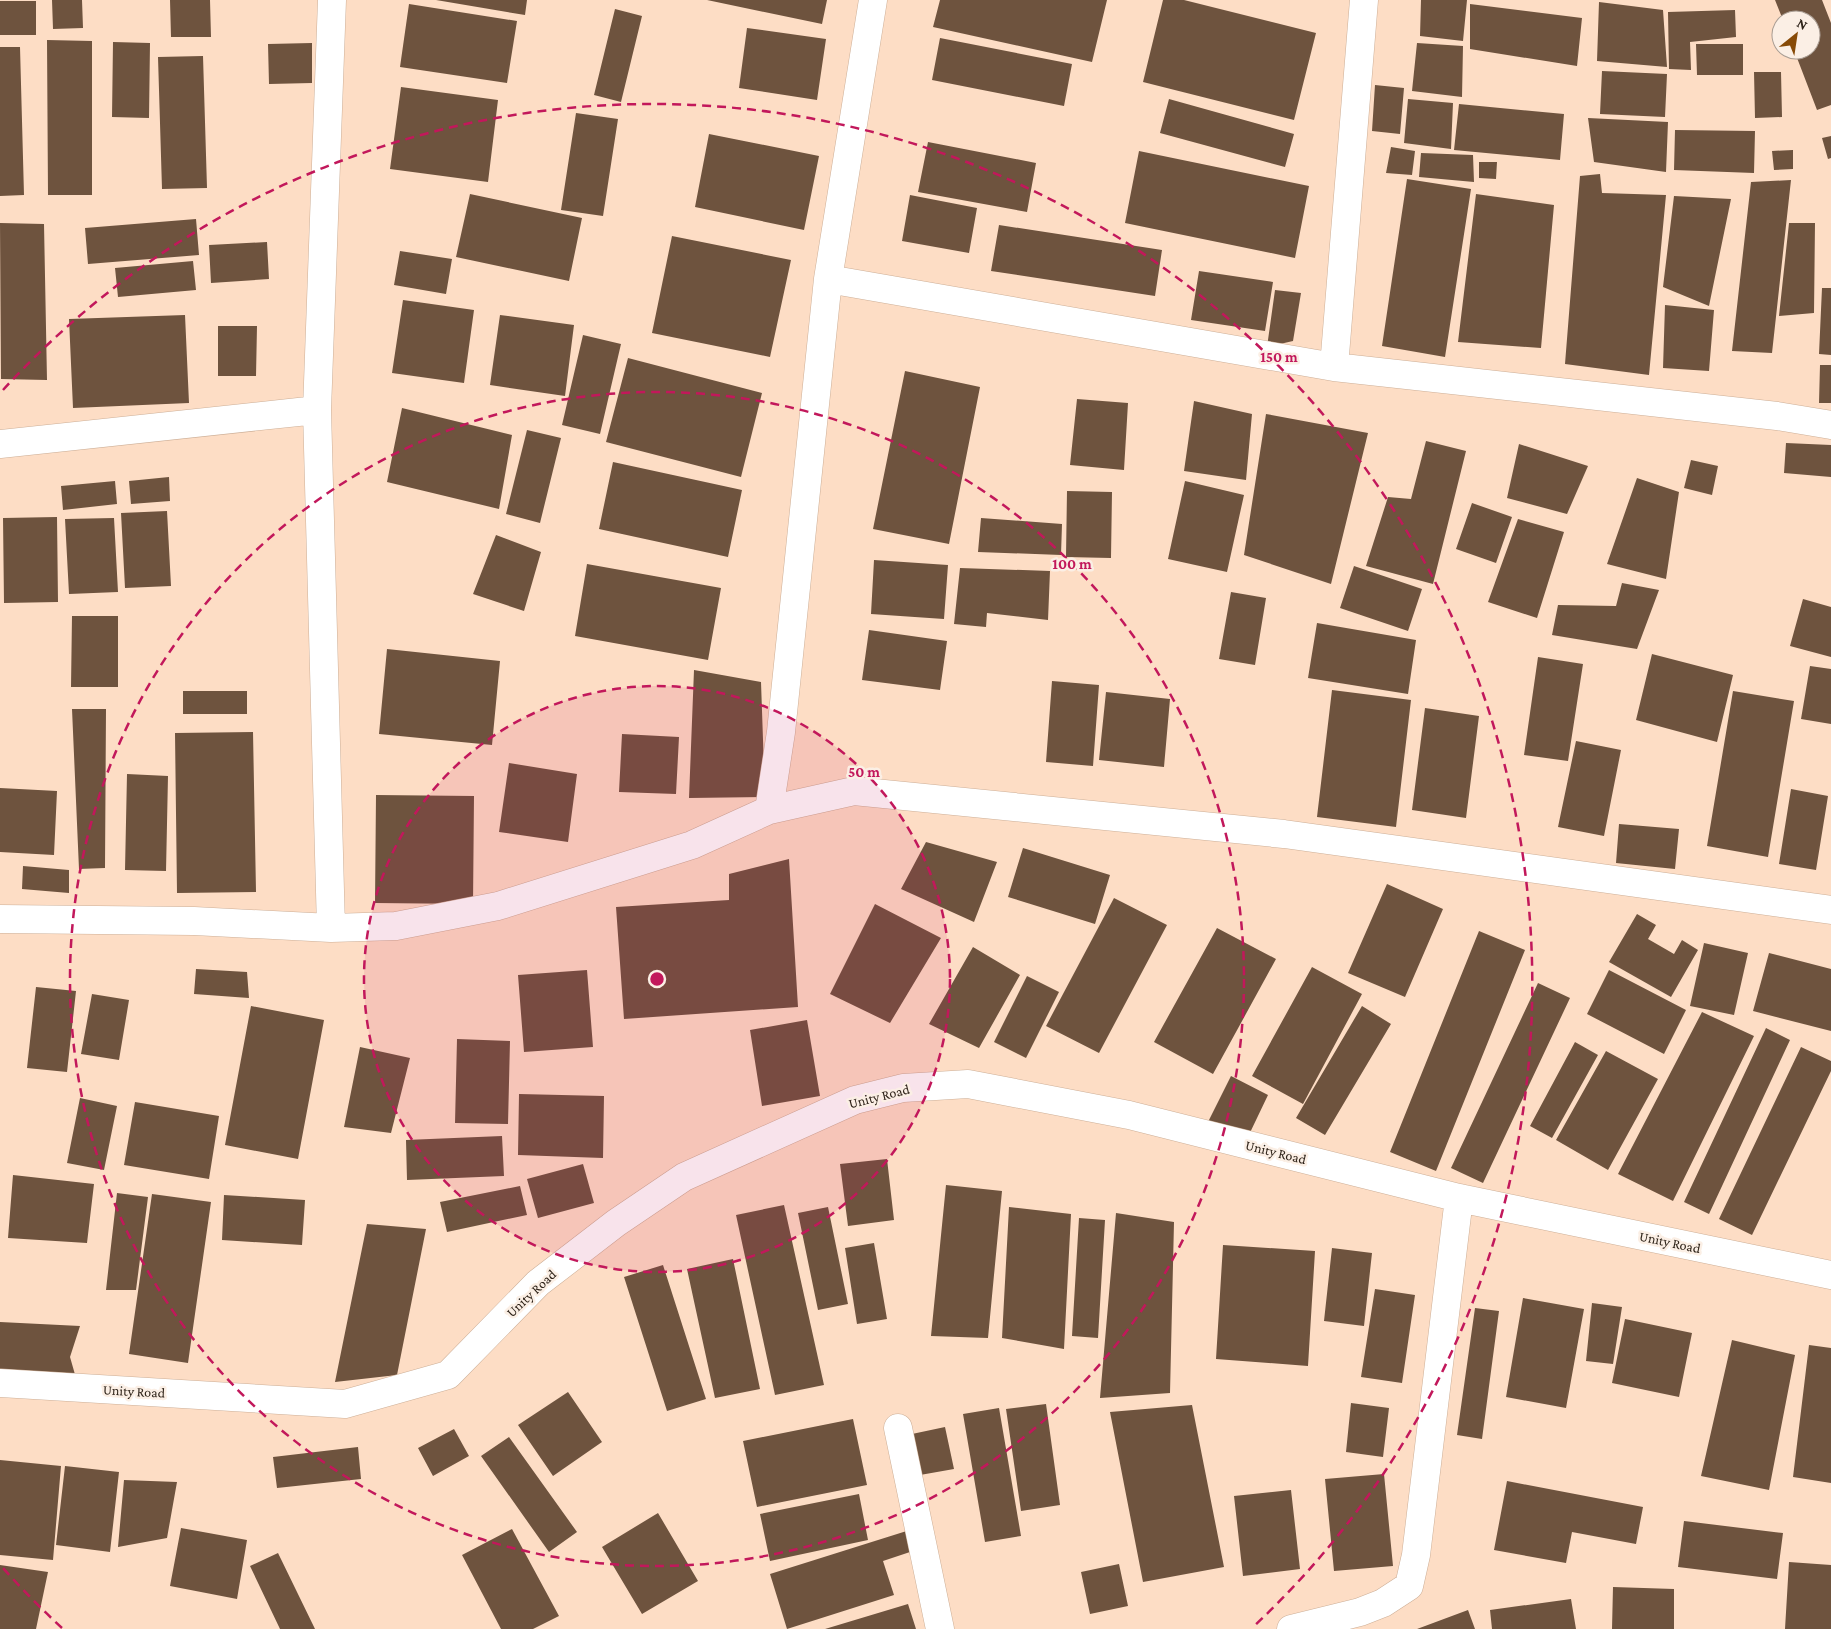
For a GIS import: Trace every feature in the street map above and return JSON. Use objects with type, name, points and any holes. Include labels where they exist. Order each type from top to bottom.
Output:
[{"type":"street","points":[[332,0],[317,410],[332,928]]},
{"type":"street","points":[[769,810],[782,722],[828,279],[873,0]]},
{"type":"street","points":[[1334,367],[1364,0]]},
{"type":"street","points":[[828,279],[1334,367],[1777,416],[1831,425]]},
{"type":"street","points":[[0,444],[317,410]]},
{"type":"street","points":[[0,919],[194,921],[332,928],[396,926],[498,906],[692,845],[769,810],[854,791],[1284,834],[1831,910]]},
{"type":"street","name":"Unity Road","points":[[0,1383],[345,1404],[448,1375],[538,1283],[616,1223],[684,1177],[855,1100],[903,1088],[968,1084],[1129,1115],[1459,1198],[1831,1275]]},
{"type":"street","points":[[1291,1629],[1360,1612],[1383,1603],[1409,1586],[1416,1555],[1459,1198]]},
{"type":"street","points":[[898,1428],[940,1629]]},
{"type":"building","points":[[52,0],[82,0],[83,28],[53,29]]},
{"type":"building","points":[[170,0],[210,0],[211,37],[171,37]]},
{"type":"building","points":[[436,0],[527,0],[525,15]]},
{"type":"building","points":[[707,0],[827,0],[822,24]]},
{"type":"building","points":[[940,0],[1107,0],[1092,62],[933,27]]},
{"type":"building","points":[[1163,0],[1184,0],[1316,33],[1294,120],[1143,82]]},
{"type":"building","points":[[1421,0],[1467,0],[1463,41],[1420,36]]},
{"type":"building","points":[[1775,0],[1822,0],[1831,23],[1831,105],[1817,110],[1798,60],[1821,60],[1821,10],[1779,10]]},
{"type":"building","points":[[0,1],[36,1],[36,35],[0,35]]},
{"type":"building","points":[[1599,2],[1663,10],[1667,67],[1597,61]]},
{"type":"building","points":[[409,4],[517,21],[507,83],[400,67]]},
{"type":"building","points":[[1470,4],[1582,18],[1577,66],[1470,49]]},
{"type":"building","points":[[615,9],[642,16],[621,102],[594,95]]},
{"type":"building","points":[[1735,10],[1736,37],[1690,42],[1691,70],[1669,69],[1668,12]]},
{"type":"building","points":[[747,28],[826,39],[817,100],[739,88]]},
{"type":"building","points":[[940,38],[1072,64],[1064,106],[932,80]]},
{"type":"building","points":[[47,40],[92,41],[92,195],[48,195]]},
{"type":"building","points":[[113,42],[150,43],[149,118],[112,117]]},
{"type":"building","points":[[312,43],[312,83],[269,84],[268,44]]},
{"type":"building","points":[[1417,43],[1463,46],[1462,97],[1412,91]]},
{"type":"building","points":[[1696,44],[1743,44],[1743,75],[1697,75]]},
{"type":"building","points":[[0,47],[20,47],[24,195],[0,196]]},
{"type":"building","points":[[203,56],[207,188],[162,189],[158,57]]},
{"type":"building","points":[[1602,71],[1667,74],[1665,117],[1600,114]]},
{"type":"building","points":[[1754,72],[1781,72],[1782,117],[1755,118]]},
{"type":"building","points":[[1375,85],[1404,88],[1400,134],[1372,131]]},
{"type":"building","points":[[401,87],[498,100],[488,182],[390,169]]},
{"type":"building","points":[[1169,99],[1294,134],[1285,167],[1160,133]]},
{"type":"building","points":[[1408,99],[1453,103],[1451,149],[1404,143]]},
{"type":"building","points":[[1459,104],[1564,114],[1560,160],[1454,150]]},
{"type":"building","points":[[576,113],[618,119],[603,216],[561,210]]},
{"type":"building","points":[[1588,118],[1668,122],[1666,172],[1594,162]]},
{"type":"building","points":[[1675,130],[1755,131],[1754,173],[1674,170]]},
{"type":"building","points":[[709,134],[819,156],[804,230],[695,207]]},
{"type":"building","points":[[1831,136],[1831,158],[1828,159],[1822,138]]},
{"type":"building","points":[[928,142],[1036,163],[1027,212],[918,192]]},
{"type":"building","points":[[1391,147],[1415,151],[1412,175],[1386,173]]},
{"type":"building","points":[[1793,150],[1793,169],[1774,170],[1772,151]]},
{"type":"building","points":[[1139,151],[1309,186],[1295,258],[1125,223]]},
{"type":"building","points":[[1421,153],[1473,155],[1474,182],[1419,177]]},
{"type":"building","points":[[1479,162],[1497,162],[1496,179],[1479,178]]},
{"type":"building","points":[[1600,174],[1602,193],[1666,195],[1649,375],[1565,364],[1580,176]]},
{"type":"building","points":[[1407,179],[1471,189],[1445,357],[1382,346]]},
{"type":"building","points":[[1791,180],[1772,353],[1732,351],[1751,182]]},
{"type":"building","points":[[470,194],[582,218],[569,281],[456,257]]},
{"type":"building","points":[[1476,194],[1554,205],[1541,348],[1458,342]]},
{"type":"building","points":[[910,195],[977,208],[969,253],[902,241]]},
{"type":"building","points":[[1674,196],[1731,199],[1709,306],[1663,287]]},
{"type":"building","points":[[196,219],[199,255],[88,264],[85,228]]},
{"type":"building","points":[[0,223],[44,224],[47,380],[1,379]]},
{"type":"building","points":[[1789,223],[1815,223],[1814,313],[1779,316]]},
{"type":"building","points":[[999,225],[1162,250],[1155,296],[991,271]]},
{"type":"building","points":[[672,236],[791,260],[770,357],[652,333]]},
{"type":"building","points":[[267,242],[269,279],[211,283],[209,245]]},
{"type":"building","points":[[400,251],[452,259],[446,294],[394,285]]},
{"type":"building","points":[[193,261],[196,290],[118,297],[115,268]]},
{"type":"building","points":[[1199,271],[1273,282],[1265,331],[1191,320]]},
{"type":"building","points":[[1822,288],[1831,288],[1831,355],[1819,354]]},
{"type":"building","points":[[1275,290],[1301,293],[1293,341],[1267,347]]},
{"type":"building","points":[[403,300],[474,310],[464,383],[392,373]]},
{"type":"building","points":[[1665,305],[1714,310],[1709,371],[1663,368]]},
{"type":"building","points":[[185,315],[189,403],[73,408],[69,319]]},
{"type":"building","points":[[500,315],[574,325],[565,396],[490,385]]},
{"type":"building","points":[[218,326],[257,326],[256,376],[218,376]]},
{"type":"building","points":[[583,335],[621,344],[600,434],[562,425]]},
{"type":"building","points":[[628,358],[762,393],[741,477],[606,442]]},
{"type":"building","points":[[1820,365],[1831,365],[1831,403],[1819,403]]},
{"type":"building","points":[[905,371],[980,387],[949,544],[873,529]]},
{"type":"building","points":[[1077,399],[1128,403],[1124,470],[1070,465]]},
{"type":"building","points":[[1194,401],[1252,414],[1246,480],[1184,471]]},
{"type":"building","points":[[402,408],[512,435],[499,509],[387,482]]},
{"type":"building","points":[[1266,414],[1368,433],[1331,584],[1244,555]]},
{"type":"building","points":[[527,430],[561,438],[540,523],[506,514]]},
{"type":"building","points":[[1426,441],[1466,451],[1433,584],[1366,566],[1388,497],[1411,499]]},
{"type":"building","points":[[1786,443],[1831,445],[1831,477],[1784,473]]},
{"type":"building","points":[[1519,444],[1588,466],[1567,514],[1507,498]]},
{"type":"building","points":[[1691,460],[1718,466],[1712,495],[1684,488]]},
{"type":"building","points":[[613,462],[742,490],[728,557],[599,529]]},
{"type":"building","points":[[169,477],[170,501],[131,504],[129,481]]},
{"type":"building","points":[[1637,478],[1679,492],[1666,579],[1607,564]]},
{"type":"building","points":[[115,481],[117,504],[63,510],[61,486]]},
{"type":"building","points":[[1185,481],[1244,495],[1227,572],[1168,559]]},
{"type":"building","points":[[1067,491],[1112,492],[1111,558],[1066,557]]},
{"type":"building","points":[[1472,503],[1512,517],[1496,563],[1456,549]]},
{"type":"building","points":[[167,511],[171,586],[125,588],[121,513]]},
{"type":"building","points":[[57,517],[58,602],[4,603],[3,518]]},
{"type":"building","points":[[114,518],[118,592],[69,594],[65,519]]},
{"type":"building","points":[[981,518],[1062,524],[1061,555],[978,552]]},
{"type":"building","points":[[1518,519],[1564,532],[1537,618],[1488,602]]},
{"type":"building","points":[[496,535],[541,552],[524,611],[473,594]]},
{"type":"building","points":[[874,560],[948,565],[944,619],[871,614]]},
{"type":"building","points":[[587,564],[721,588],[708,660],[575,636]]},
{"type":"building","points":[[1354,566],[1422,589],[1408,631],[1340,608]]},
{"type":"building","points":[[960,568],[1050,571],[1048,620],[987,613],[986,627],[954,624]]},
{"type":"building","points":[[1622,583],[1659,590],[1637,649],[1552,635],[1558,605],[1616,606]]},
{"type":"building","points":[[1231,592],[1266,598],[1255,665],[1219,659]]},
{"type":"building","points":[[1803,599],[1831,607],[1831,657],[1790,646]]},
{"type":"building","points":[[72,616],[118,616],[118,687],[71,687]]},
{"type":"building","points":[[1317,623],[1416,640],[1408,694],[1308,678]]},
{"type":"building","points":[[869,630],[947,641],[940,690],[862,680]]},
{"type":"building","points":[[387,649],[500,661],[492,745],[379,734]]},
{"type":"building","points":[[1652,654],[1733,675],[1717,742],[1636,720]]},
{"type":"building","points":[[1538,657],[1583,664],[1568,761],[1524,755]]},
{"type":"building","points":[[1810,666],[1831,669],[1831,724],[1801,719]]},
{"type":"building","points":[[694,670],[761,682],[765,797],[689,798]]},
{"type":"building","points":[[1052,681],[1099,685],[1093,766],[1046,762]]},
{"type":"building","points":[[1332,690],[1411,700],[1396,827],[1317,817]]},
{"type":"building","points":[[183,691],[247,691],[247,714],[183,714]]},
{"type":"building","points":[[1733,691],[1794,701],[1768,857],[1707,846]]},
{"type":"building","points":[[1106,692],[1170,699],[1164,767],[1099,760]]},
{"type":"building","points":[[1425,708],[1479,716],[1466,818],[1412,810]]},
{"type":"building","points":[[72,709],[106,709],[105,868],[79,869]]},
{"type":"building","points":[[253,732],[256,892],[177,893],[175,733]]},
{"type":"building","points":[[622,734],[679,737],[676,794],[619,792]]},
{"type":"building","points":[[1576,741],[1621,750],[1604,836],[1558,827]]},
{"type":"building","points":[[509,763],[577,774],[568,842],[499,832]]},
{"type":"building","points":[[127,774],[168,776],[166,871],[125,870]]},
{"type":"building","points":[[0,788],[57,791],[54,855],[0,852]]},
{"type":"building","points":[[1791,789],[1828,796],[1816,870],[1779,864]]},
{"type":"building","points":[[376,795],[474,796],[473,904],[375,903]]},
{"type":"building","points":[[1619,824],[1679,829],[1675,869],[1616,863]]},
{"type":"building","points":[[926,842],[997,862],[974,922],[901,889]]},
{"type":"building","points":[[1023,848],[1110,875],[1095,924],[1008,897]]},
{"type":"building","points":[[789,859],[798,1007],[624,1019],[616,907],[729,900],[729,874]]},
{"type":"building","points":[[23,866],[69,870],[69,893],[22,889]]},
{"type":"building","points":[[1387,884],[1443,909],[1405,997],[1348,973]]},
{"type":"building","points":[[1114,898],[1167,925],[1099,1053],[1046,1026]]},
{"type":"building","points":[[875,904],[941,938],[890,1023],[830,994]]},
{"type":"building","points":[[1637,914],[1656,925],[1648,939],[1674,954],[1682,940],[1698,950],[1671,997],[1609,962]]},
{"type":"building","points":[[1217,928],[1276,959],[1213,1074],[1154,1042]]},
{"type":"building","points":[[1479,931],[1525,950],[1436,1171],[1390,1152]]},
{"type":"building","points":[[1704,943],[1748,953],[1734,1015],[1690,1006]]},
{"type":"building","points":[[973,947],[1020,975],[979,1048],[929,1024]]},
{"type":"building","points":[[1769,953],[1831,969],[1831,1031],[1753,1011]]},
{"type":"building","points":[[1312,967],[1362,994],[1303,1104],[1252,1076]]},
{"type":"building","points":[[196,969],[247,972],[249,998],[194,994]]},
{"type":"building","points":[[587,970],[593,1047],[524,1052],[518,975]]},
{"type":"building","points":[[1609,970],[1686,1010],[1664,1054],[1587,1014]]},
{"type":"building","points":[[1027,976],[1059,992],[1026,1058],[994,1042]]},
{"type":"building","points":[[1538,983],[1570,998],[1483,1183],[1451,1168]]},
{"type":"building","points":[[36,987],[76,991],[67,1072],[27,1068]]},
{"type":"building","points":[[92,994],[129,1000],[119,1060],[81,1054]]},
{"type":"building","points":[[251,1006],[324,1020],[298,1159],[225,1145]]},
{"type":"building","points":[[1362,1006],[1391,1024],[1325,1135],[1296,1118]]},
{"type":"building","points":[[1702,1012],[1754,1036],[1673,1201],[1618,1174]]},
{"type":"building","points":[[807,1020],[820,1096],[762,1106],[750,1030]]},
{"type":"building","points":[[1766,1028],[1790,1040],[1709,1214],[1684,1202]]},
{"type":"building","points":[[457,1039],[510,1041],[508,1124],[455,1123]]},
{"type":"building","points":[[1575,1042],[1598,1055],[1552,1138],[1530,1126]]},
{"type":"building","points":[[360,1047],[410,1058],[391,1133],[344,1127]]},
{"type":"building","points":[[1801,1047],[1831,1061],[1831,1071],[1752,1235],[1719,1219]]},
{"type":"building","points":[[1606,1051],[1658,1079],[1608,1170],[1556,1140]]},
{"type":"building","points":[[1231,1076],[1268,1095],[1246,1141],[1208,1122]]},
{"type":"building","points":[[519,1094],[604,1096],[603,1158],[518,1155]]},
{"type":"building","points":[[80,1098],[117,1106],[104,1170],[67,1163]]},
{"type":"building","points":[[135,1102],[219,1116],[209,1179],[124,1165]]},
{"type":"building","points":[[502,1136],[504,1176],[407,1180],[406,1140]]},
{"type":"building","points":[[887,1159],[894,1220],[848,1226],[840,1164]]},
{"type":"building","points":[[583,1164],[594,1203],[538,1218],[527,1179]]},
{"type":"building","points":[[13,1175],[94,1184],[87,1243],[8,1238]]},
{"type":"building","points":[[946,1185],[1002,1191],[988,1338],[931,1336]]},
{"type":"building","points":[[520,1186],[527,1215],[447,1232],[440,1202]]},
{"type":"building","points":[[117,1193],[148,1197],[136,1290],[106,1290]]},
{"type":"building","points":[[152,1194],[211,1202],[188,1363],[129,1354]]},
{"type":"building","points":[[224,1195],[305,1200],[302,1245],[222,1240]]},
{"type":"building","points":[[784,1205],[824,1385],[775,1395],[736,1215]]},
{"type":"building","points":[[828,1207],[848,1304],[818,1310],[798,1213]]},
{"type":"building","points":[[1009,1207],[1071,1214],[1064,1349],[1002,1338]]},
{"type":"building","points":[[1116,1213],[1174,1222],[1170,1393],[1100,1398]]},
{"type":"building","points":[[1079,1218],[1105,1220],[1098,1338],[1072,1336]]},
{"type":"building","points":[[367,1224],[426,1229],[397,1375],[335,1382]]},
{"type":"building","points":[[874,1243],[887,1319],[857,1324],[845,1248]]},
{"type":"building","points":[[1223,1245],[1315,1251],[1308,1366],[1216,1359]]},
{"type":"building","points":[[1332,1248],[1372,1253],[1364,1326],[1324,1321]]},
{"type":"building","points":[[733,1259],[760,1389],[715,1398],[687,1269]]},
{"type":"building","points":[[663,1265],[706,1399],[667,1411],[624,1277]]},
{"type":"building","points":[[1375,1289],[1415,1295],[1402,1383],[1361,1377]]},
{"type":"building","points":[[1523,1298],[1584,1309],[1566,1408],[1506,1397]]},
{"type":"building","points":[[1592,1303],[1622,1307],[1613,1364],[1586,1361]]},
{"type":"building","points":[[1475,1308],[1499,1311],[1482,1439],[1457,1435]]},
{"type":"building","points":[[1625,1319],[1692,1333],[1679,1397],[1612,1383]]},
{"type":"building","points":[[0,1322],[80,1326],[70,1357],[78,1385],[0,1378]]},
{"type":"building","points":[[1732,1340],[1795,1355],[1769,1490],[1701,1476]]},
{"type":"building","points":[[1809,1345],[1831,1348],[1831,1483],[1793,1477]]},
{"type":"building","points":[[568,1392],[602,1442],[553,1476],[518,1425]]},
{"type":"building","points":[[1351,1403],[1389,1408],[1383,1457],[1346,1452]]},
{"type":"building","points":[[1046,1404],[1060,1505],[1021,1511],[1006,1409]]},
{"type":"building","points":[[1192,1405],[1224,1567],[1143,1582],[1110,1412]]},
{"type":"building","points":[[999,1408],[1021,1536],[985,1542],[963,1414]]},
{"type":"building","points":[[853,1419],[867,1485],[757,1507],[743,1441]]},
{"type":"building","points":[[945,1427],[954,1469],[920,1475],[912,1434]]},
{"type":"building","points":[[454,1429],[469,1456],[433,1476],[418,1448]]},
{"type":"building","points":[[509,1437],[577,1532],[549,1552],[481,1456]]},
{"type":"building","points":[[358,1447],[361,1479],[277,1488],[273,1457]]},
{"type":"building","points":[[0,1460],[61,1466],[53,1560],[0,1555]]},
{"type":"building","points":[[65,1466],[119,1472],[110,1552],[56,1545]]},
{"type":"building","points":[[1384,1474],[1393,1566],[1334,1571],[1325,1479]]},
{"type":"building","points":[[124,1480],[177,1482],[167,1538],[118,1547]]},
{"type":"building","points":[[1507,1481],[1643,1507],[1636,1544],[1572,1532],[1566,1563],[1494,1550]]},
{"type":"building","points":[[1291,1490],[1300,1569],[1243,1576],[1234,1496]]},
{"type":"building","points":[[859,1494],[868,1540],[770,1561],[760,1514]]},
{"type":"building","points":[[658,1513],[698,1581],[642,1614],[602,1547]]},
{"type":"building","points":[[1684,1521],[1783,1533],[1777,1579],[1678,1567]]},
{"type":"building","points":[[181,1528],[247,1540],[237,1599],[170,1586]]},
{"type":"building","points":[[512,1529],[559,1616],[533,1629],[501,1629],[462,1555]]},
{"type":"building","points":[[913,1529],[919,1549],[883,1561],[894,1595],[787,1629],[770,1574]]},
{"type":"building","points":[[278,1553],[315,1629],[280,1629],[250,1566]]},
{"type":"building","points":[[1789,1562],[1831,1565],[1831,1629],[1785,1629]]},
{"type":"building","points":[[1119,1564],[1128,1606],[1090,1614],[1081,1572]]},
{"type":"building","points":[[0,1565],[48,1572],[36,1629],[0,1629]]},
{"type":"building","points":[[1613,1587],[1674,1589],[1674,1629],[1612,1629]]},
{"type":"building","points":[[1571,1599],[1576,1629],[1492,1629],[1490,1610]]},
{"type":"building","points":[[908,1604],[916,1629],[825,1629]]},
{"type":"building","points":[[1468,1610],[1475,1629],[1417,1629]]}]
